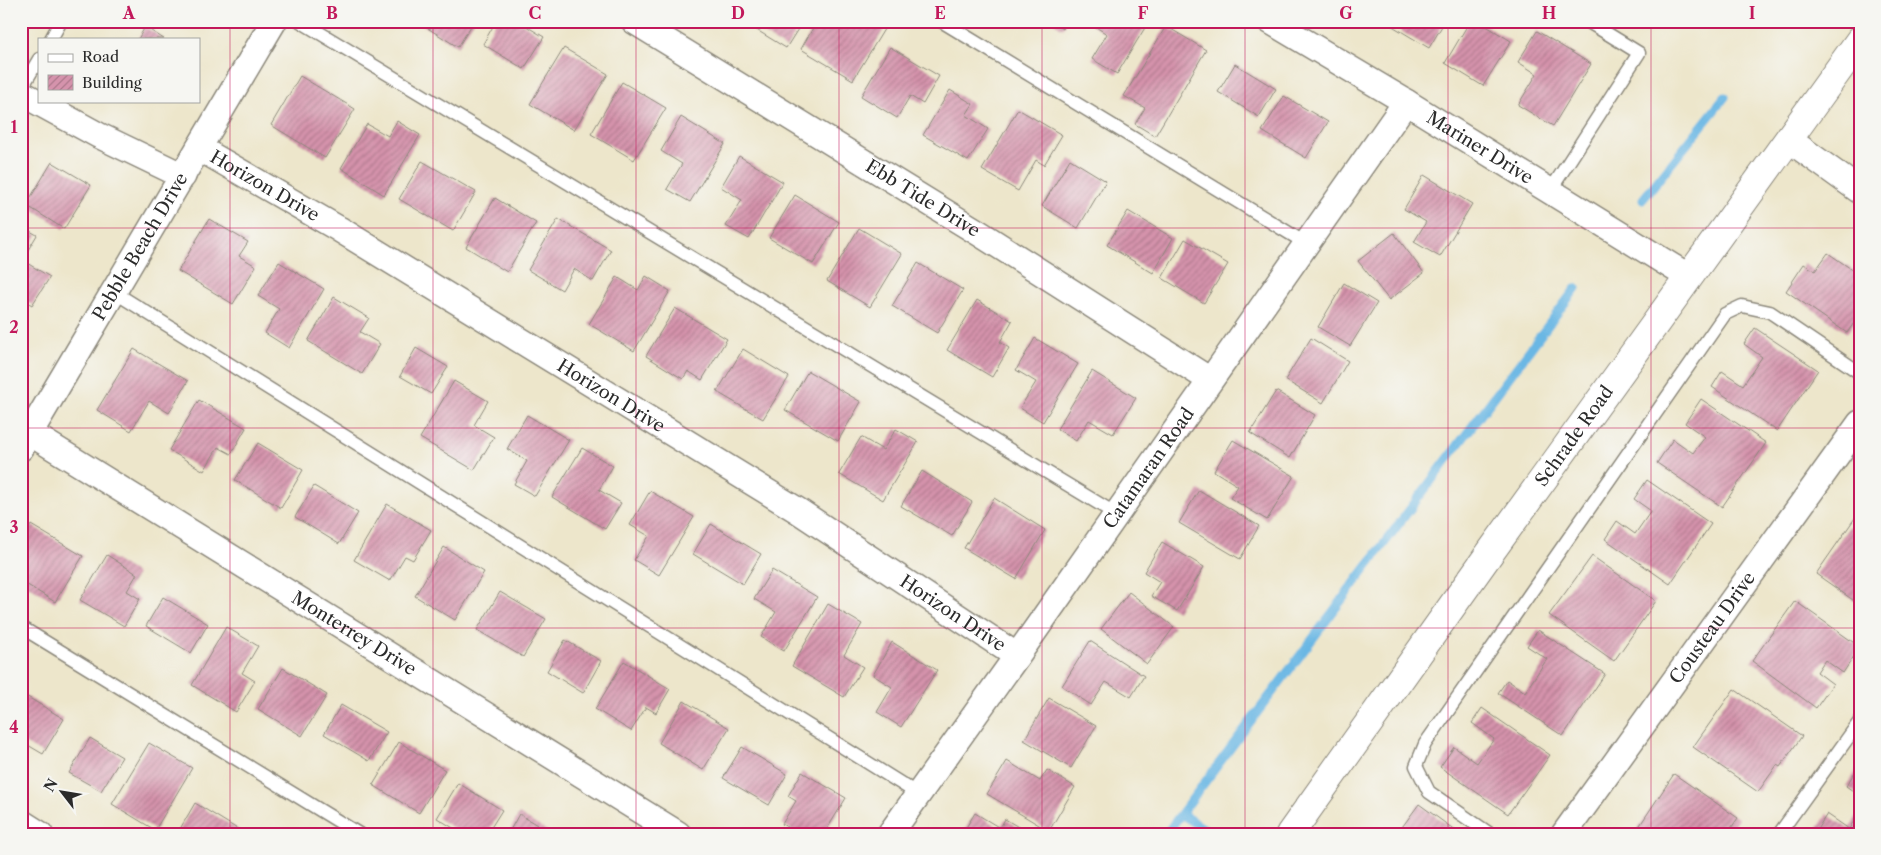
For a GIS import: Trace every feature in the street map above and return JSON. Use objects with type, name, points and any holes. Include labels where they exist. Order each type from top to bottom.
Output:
[{"type":"street","name":"Pebble Beach Drive","points":[[26,440],[274,21]]},
{"type":"street","name":"Ebb Tide Drive","points":[[634,21],[979,233],[1210,380]]},
{"type":"street","name":"Mariner Drive","points":[[1270,21],[1406,102],[1689,277]]},
{"type":"street","name":"Schrade Road","points":[[1290,834],[1860,40]]},
{"type":"street","name":"Horizon Drive","points":[[21,93],[98,135],[183,176]]},
{"type":"street","name":"Catamaran Road","points":[[890,834],[1406,102]]},
{"type":"street","points":[[1788,139],[1860,191]]},
{"type":"street","name":"Horizon Drive","points":[[200,148],[347,234],[797,510],[1017,656]]},
{"type":"street","name":"Cousteau Drive","points":[[1564,834],[1860,423]]},
{"type":"street","name":"Monterrey Drive","points":[[26,440],[678,834]]},
{"type":"street","points":[[21,822],[40,834]]},
{"type":"lane","points":[[52,38],[62,21]]},
{"type":"lane","points":[[300,21],[1116,514]]},
{"type":"lane","points":[[941,21],[1307,244]]},
{"type":"lane","points":[[1550,191],[1639,53],[1587,21]]},
{"type":"lane","points":[[21,89],[38,61]]},
{"type":"lane","points":[[114,292],[918,794]]},
{"type":"lane","points":[[1490,834],[1429,792],[1416,766],[1425,744],[1725,314],[1742,306],[1770,312],[1860,373]]},
{"type":"lane","points":[[21,626],[359,834]]},
{"type":"lane","points":[[1779,834],[1860,721]]},
{"type":"building","points":[[416,21],[474,21],[458,47]]},
{"type":"building","points":[[496,21],[518,21],[544,37],[524,69],[483,44]]},
{"type":"building","points":[[742,21],[803,21],[786,48]]},
{"type":"building","points":[[817,21],[878,21],[886,26],[853,80],[801,49]]},
{"type":"building","points":[[1051,21],[1067,21],[1063,29]]},
{"type":"building","points":[[1086,21],[1149,21],[1117,74],[1092,59],[1107,34]]},
{"type":"building","points":[[1384,21],[1445,21],[1429,48]]},
{"type":"building","points":[[1470,21],[1478,21],[1511,41],[1483,86],[1445,63]]},
{"type":"building","points":[[1166,26],[1206,50],[1155,136],[1135,124],[1145,108],[1124,96]]},
{"type":"building","points":[[145,27],[162,38],[139,38]]},
{"type":"building","points":[[1537,31],[1591,64],[1553,126],[1518,105],[1537,74],[1518,62]]},
{"type":"building","points":[[890,47],[939,76],[923,104],[910,96],[897,118],[861,96]]},
{"type":"building","points":[[564,48],[608,74],[574,130],[530,104]]},
{"type":"building","points":[[1235,64],[1276,89],[1259,117],[1218,92]]},
{"type":"building","points":[[300,76],[355,109],[325,158],[271,125]]},
{"type":"building","points":[[622,82],[666,108],[634,160],[591,134]]},
{"type":"building","points":[[950,90],[973,104],[966,115],[988,129],[968,161],[923,135]]},
{"type":"building","points":[[1284,96],[1328,122],[1306,158],[1262,131]]},
{"type":"building","points":[[1018,109],[1062,135],[1044,165],[1036,160],[1018,191],[982,170]]},
{"type":"building","points":[[681,117],[725,144],[690,202],[667,189],[682,164],[661,151]]},
{"type":"building","points":[[397,121],[420,135],[384,195],[341,168],[367,124],[388,136]]},
{"type":"building","points":[[739,156],[783,182],[749,239],[726,226],[742,200],[721,187]]},
{"type":"building","points":[[1070,159],[1106,181],[1078,228],[1042,206]]},
{"type":"building","points":[[422,161],[476,192],[453,231],[399,199]]},
{"type":"building","points":[[52,162],[91,185],[64,229],[26,205]]},
{"type":"building","points":[[1424,175],[1472,204],[1440,257],[1414,242],[1426,222],[1404,209]]},
{"type":"building","points":[[795,195],[839,222],[813,264],[769,238]]},
{"type":"building","points":[[495,198],[536,223],[507,272],[466,247]]},
{"type":"building","points":[[1128,211],[1173,238],[1153,273],[1107,245]]},
{"type":"building","points":[[209,219],[248,242],[239,256],[256,266],[233,304],[178,271]]},
{"type":"building","points":[[558,219],[611,250],[593,281],[574,269],[562,290],[528,270]]},
{"type":"building","points":[[21,226],[37,235],[22,260],[50,277],[32,305],[21,298]]},
{"type":"building","points":[[859,228],[902,254],[870,307],[827,281]]},
{"type":"building","points":[[1394,233],[1424,273],[1389,300],[1358,261]]},
{"type":"building","points":[[1185,239],[1228,264],[1204,303],[1162,278]]},
{"type":"building","points":[[1828,253],[1860,275],[1860,314],[1847,333],[1786,291],[1804,264],[1815,271]]},
{"type":"building","points":[[279,262],[324,289],[289,348],[265,333],[279,309],[258,296]]},
{"type":"building","points":[[918,263],[963,290],[937,333],[892,306]]},
{"type":"building","points":[[646,276],[670,291],[634,351],[589,324],[617,277],[638,290]]},
{"type":"building","points":[[1344,283],[1377,303],[1350,346],[1318,327]]},
{"type":"building","points":[[334,297],[369,318],[360,332],[380,344],[362,374],[308,341]]},
{"type":"building","points":[[977,300],[1012,321],[1000,342],[1009,348],[992,377],[947,350]]},
{"type":"building","points":[[675,308],[727,339],[702,380],[688,371],[683,379],[646,356]]},
{"type":"building","points":[[1755,328],[1818,370],[1777,431],[1712,387],[1722,371],[1743,385],[1762,357],[1744,344]]},
{"type":"building","points":[[1035,338],[1078,364],[1043,422],[1020,408],[1036,382],[1016,370]]},
{"type":"building","points":[[1311,338],[1348,361],[1323,403],[1285,380]]},
{"type":"building","points":[[416,348],[448,367],[431,394],[400,376]]},
{"type":"building","points":[[134,349],[188,381],[169,413],[149,401],[131,431],[97,410]]},
{"type":"building","points":[[743,349],[789,377],[763,419],[717,392]]},
{"type":"building","points":[[808,371],[861,402],[838,441],[785,410]]},
{"type":"building","points":[[1092,371],[1136,398],[1113,434],[1089,420],[1076,441],[1057,429]]},
{"type":"building","points":[[454,381],[488,401],[474,425],[494,437],[474,470],[420,438]]},
{"type":"building","points":[[1276,391],[1315,415],[1290,458],[1250,433]]},
{"type":"building","points":[[1701,399],[1766,443],[1722,507],[1657,463],[1673,439],[1693,453],[1705,437],[1685,423]]},
{"type":"building","points":[[199,400],[246,428],[231,454],[218,447],[204,471],[169,450]]},
{"type":"building","points":[[527,415],[569,440],[535,496],[514,484],[527,461],[507,449]]},
{"type":"building","points":[[896,429],[918,442],[883,500],[839,474],[861,437],[883,450]]},
{"type":"building","points":[[1233,440],[1294,476],[1267,520],[1230,498],[1238,486],[1214,471]]},
{"type":"building","points":[[258,443],[303,470],[281,508],[235,480]]},
{"type":"building","points":[[582,448],[613,466],[599,490],[621,503],[605,529],[552,497]]},
{"type":"building","points":[[922,471],[972,502],[952,536],[901,506]]},
{"type":"building","points":[[1647,480],[1711,524],[1670,584],[1605,539],[1617,521],[1635,534],[1651,511],[1634,499]]},
{"type":"building","points":[[314,486],[358,513],[339,544],[295,517]]},
{"type":"building","points":[[1199,490],[1259,526],[1240,559],[1179,523]]},
{"type":"building","points":[[650,491],[694,517],[659,575],[634,560],[649,536],[630,525]]},
{"type":"building","points":[[994,498],[1045,530],[1016,579],[964,548]]},
{"type":"building","points":[[387,504],[431,530],[413,560],[405,556],[390,581],[354,560]]},
{"type":"building","points":[[1857,515],[1860,517],[1860,605],[1816,574]]},
{"type":"building","points":[[711,524],[761,554],[743,584],[693,554]]},
{"type":"building","points":[[31,525],[83,556],[55,602],[21,581],[21,541]]},
{"type":"building","points":[[1162,542],[1204,567],[1177,611],[1151,596],[1160,582],[1144,572]]},
{"type":"building","points":[[444,547],[484,572],[455,620],[415,596]]},
{"type":"building","points":[[107,555],[137,574],[127,591],[140,599],[124,626],[80,600]]},
{"type":"building","points":[[1592,556],[1656,601],[1614,661],[1549,615]]},
{"type":"building","points":[[772,570],[817,597],[784,651],[761,637],[776,612],[754,599]]},
{"type":"building","points":[[500,592],[546,619],[523,657],[477,630]]},
{"type":"building","points":[[1129,592],[1174,627],[1147,664],[1101,629]]},
{"type":"building","points":[[163,597],[208,624],[191,653],[146,626]]},
{"type":"building","points":[[1795,601],[1860,647],[1843,673],[1825,660],[1817,672],[1833,684],[1816,708],[1752,661]]},
{"type":"building","points":[[828,604],[862,624],[844,655],[863,667],[844,697],[792,666]]},
{"type":"building","points":[[226,627],[258,646],[242,673],[255,681],[236,712],[192,685]]},
{"type":"building","points":[[1538,630],[1605,674],[1563,736],[1498,693],[1507,680],[1525,692],[1547,659],[1527,646]]},
{"type":"building","points":[[565,640],[601,661],[583,693],[547,671]]},
{"type":"building","points":[[1090,641],[1144,676],[1131,697],[1106,682],[1091,705],[1062,686]]},
{"type":"building","points":[[892,642],[937,670],[901,727],[877,712],[892,687],[873,675]]},
{"type":"building","points":[[624,661],[670,689],[656,713],[646,707],[631,731],[595,709]]},
{"type":"building","points":[[283,668],[327,695],[302,736],[258,709]]},
{"type":"building","points":[[1734,689],[1802,736],[1780,767],[1777,765],[1758,792],[1693,747]]},
{"type":"building","points":[[21,693],[64,719],[43,754],[21,741]]},
{"type":"building","points":[[1049,698],[1096,726],[1071,768],[1024,740]]},
{"type":"building","points":[[684,701],[729,728],[703,770],[659,743]]},
{"type":"building","points":[[341,705],[387,732],[369,761],[324,734]]},
{"type":"building","points":[[1482,708],[1550,755],[1508,814],[1440,767],[1454,747],[1477,763],[1494,739],[1472,723]]},
{"type":"building","points":[[90,738],[122,757],[101,791],[69,773]]},
{"type":"building","points":[[399,742],[445,770],[419,813],[373,785]]},
{"type":"building","points":[[149,743],[192,768],[155,830],[112,804]]},
{"type":"building","points":[[742,747],[787,774],[769,805],[723,778]]},
{"type":"building","points":[[1007,761],[1040,781],[1047,770],[1075,787],[1049,831],[987,794]]},
{"type":"building","points":[[1857,769],[1860,771],[1860,796],[1846,786]]},
{"type":"building","points":[[802,772],[846,798],[824,834],[798,834],[782,824],[796,801],[788,796]]},
{"type":"building","points":[[1674,774],[1738,818],[1727,834],[1634,834]]},
{"type":"building","points":[[458,783],[502,810],[487,834],[463,834],[437,818]]},
{"type":"building","points":[[195,803],[239,830],[237,834],[177,834]]},
{"type":"building","points":[[1419,804],[1460,834],[1397,834]]},
{"type":"building","points":[[1860,811],[1860,834],[1820,834],[1816,831],[1827,814],[1849,829]]},
{"type":"building","points":[[975,813],[1000,828],[1005,819],[1030,834],[962,834]]},
{"type":"building","points":[[519,814],[552,834],[508,834]]},
{"type":"waterway","points":[[1643,199],[1725,97]]},
{"type":"waterway","points":[[1166,834],[1576,288]]},
{"type":"waterway","points":[[1181,814],[1208,831]]}]
